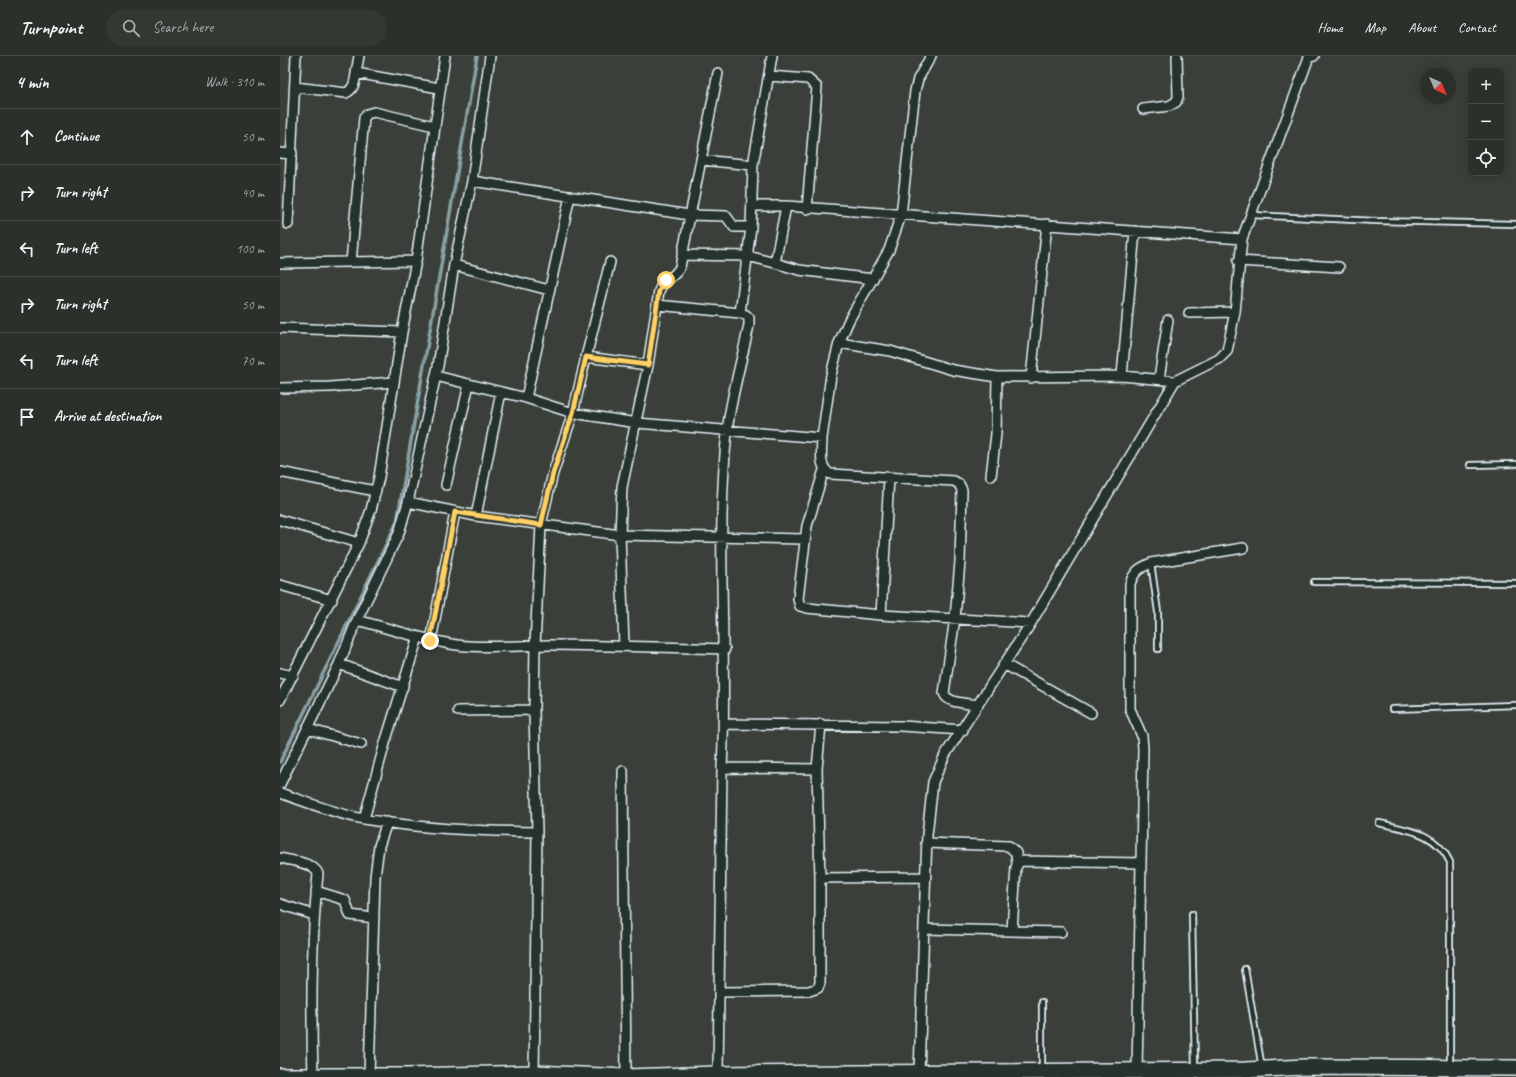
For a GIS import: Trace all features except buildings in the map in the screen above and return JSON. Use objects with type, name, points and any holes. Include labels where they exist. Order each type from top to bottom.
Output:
[{"type":"main road","points":[[280,1076],[345,1077],[369,1075],[534,1075],[626,1077],[919,1073],[1050,1073],[1195,1070],[1246,1073],[1262,1069],[1305,1072],[1516,1068]]},
{"type":"street","points":[[288,224],[296,56]]},
{"type":"street","points":[[295,87],[346,93],[351,91],[354,86],[359,56]]},
{"type":"street","points":[[280,700],[332,600],[359,543],[375,491],[402,332],[416,261],[439,88],[445,56]]},
{"type":"street","points":[[280,784],[339,664],[357,620],[399,533],[408,502],[436,376],[454,266],[472,181],[490,56]]},
{"type":"street","points":[[740,313],[751,227],[753,165],[772,56]]},
{"type":"street","points":[[931,56],[918,79],[915,91],[901,215],[889,250],[838,342],[831,375],[822,438],[822,464],[824,470],[804,539],[798,599],[800,606],[807,608],[881,615],[1031,623]]},
{"type":"street","points":[[1143,109],[1172,106],[1176,102],[1178,97],[1177,56]]},
{"type":"street","points":[[919,1073],[926,843],[934,782],[945,755],[963,730],[1031,623],[1175,381],[1224,355],[1228,346],[1236,312],[1238,261],[1242,239],[1249,215],[1311,56]]},
{"type":"street","points":[[356,73],[439,88]]},
{"type":"street","points":[[624,646],[620,535],[622,487],[627,459],[637,424],[661,285],[678,272],[718,73]]},
{"type":"street","points":[[769,76],[808,79],[817,87],[807,209]]},
{"type":"street","points":[[351,262],[364,118],[367,114],[374,112],[434,126]]},
{"type":"street","points":[[280,153],[292,154]]},
{"type":"street","points":[[701,160],[753,165]]},
{"type":"street","points":[[472,181],[689,215],[726,216],[734,227],[751,227]]},
{"type":"street","points":[[526,398],[548,290],[570,196]]},
{"type":"street","points":[[752,206],[786,206],[807,209],[1047,224],[1242,239]]},
{"type":"street","points":[[775,263],[786,206]]},
{"type":"street","points":[[1031,378],[1047,224]]},
{"type":"street","points":[[1122,376],[1135,231]]},
{"type":"street","points":[[682,255],[748,256],[800,270],[873,279]]},
{"type":"street","points":[[280,263],[416,261]]},
{"type":"street","points":[[1238,261],[1339,267]]},
{"type":"street","points":[[534,1075],[537,832],[534,710],[535,645],[541,525],[553,473],[573,413],[610,262]]},
{"type":"street","points":[[454,266],[548,290]]},
{"type":"street","points":[[657,305],[740,313],[746,314],[749,318],[749,325],[727,431],[721,538],[725,649],[722,768],[720,992],[724,1075]]},
{"type":"street","points":[[1189,313],[1236,312]]},
{"type":"street","points":[[1159,379],[1168,320]]},
{"type":"street","points":[[280,328],[402,332]]},
{"type":"street","points":[[838,342],[890,351],[953,370],[997,377],[1031,378],[1122,376],[1175,381]]},
{"type":"street","points":[[586,357],[648,365]]},
{"type":"street","points":[[436,376],[526,398],[573,413],[637,424],[822,438]]},
{"type":"street","points":[[991,476],[996,434],[997,377]]},
{"type":"street","points":[[280,388],[330,387],[394,382]]},
{"type":"street","points":[[446,484],[469,384]]},
{"type":"street","points":[[476,516],[501,392]]},
{"type":"street","points":[[824,470],[830,474],[954,481],[959,484],[962,490],[960,562],[955,618],[944,693],[945,696],[951,700],[978,705]]},
{"type":"street","points":[[280,472],[375,491]]},
{"type":"street","points":[[881,615],[889,478]]},
{"type":"street","points":[[408,502],[476,516],[620,535],[804,539]]},
{"type":"street","points":[[430,641],[455,512]]},
{"type":"street","points":[[280,520],[359,543]]},
{"type":"street","points":[[1137,1071],[1143,749],[1142,736],[1130,709],[1130,584],[1132,575],[1138,568],[1151,563],[1243,548]]},
{"type":"street","points":[[280,585],[332,600]]},
{"type":"street","points":[[357,620],[430,641],[488,647],[535,645],[725,649]]},
{"type":"street","points":[[364,819],[385,742],[418,637]]},
{"type":"street","points":[[339,664],[403,687]]},
{"type":"street","points":[[1004,664],[1091,713]]},
{"type":"street","points":[[280,673],[293,676]]},
{"type":"street","points":[[458,711],[534,710]]},
{"type":"street","points":[[724,724],[901,726],[963,730]]},
{"type":"street","points":[[720,992],[809,991],[818,988],[820,983],[820,878],[817,769],[821,724]]},
{"type":"street","points":[[308,729],[361,744]]},
{"type":"street","points":[[722,768],[817,769]]},
{"type":"street","points":[[623,771],[626,1077]]},
{"type":"street","points":[[280,793],[324,808],[364,819],[480,831],[537,832]]},
{"type":"street","points":[[369,1075],[375,877],[379,846],[387,822]]},
{"type":"street","points":[[926,843],[1004,844],[1013,848],[1016,853],[1017,864],[1012,931]]},
{"type":"street","points":[[280,858],[312,866],[317,869],[318,874],[314,915],[311,1019],[312,1076]]},
{"type":"street","points":[[1017,864],[1024,861],[1141,863]]},
{"type":"street","points":[[820,878],[925,877]]},
{"type":"street","points":[[316,891],[345,900],[350,915],[374,918]]},
{"type":"street","points":[[280,904],[314,915]]},
{"type":"street","points":[[924,929],[1061,932]]},
{"type":"lane","points":[[1249,215],[1376,221],[1516,224]]},
{"type":"lane","points":[[1470,465],[1516,464]]},
{"type":"lane","points":[[1151,563],[1158,606],[1158,648]]},
{"type":"lane","points":[[1314,582],[1516,583]]},
{"type":"lane","points":[[1392,709],[1516,705]]},
{"type":"lane","points":[[1379,823],[1425,835],[1435,841],[1445,851],[1450,862],[1459,1069]]},
{"type":"lane","points":[[1192,914],[1195,1070]]},
{"type":"lane","points":[[1245,969],[1262,1069]]},
{"type":"lane","points":[[1042,1002],[1050,1073]]},
{"type":"waterway","points":[[280,762],[397,522],[477,56]]},
{"type":"route","points":[[430,641],[455,512],[541,525],[553,473],[573,413],[586,357],[648,365],[659,291],[661,285],[666,280]]}]
